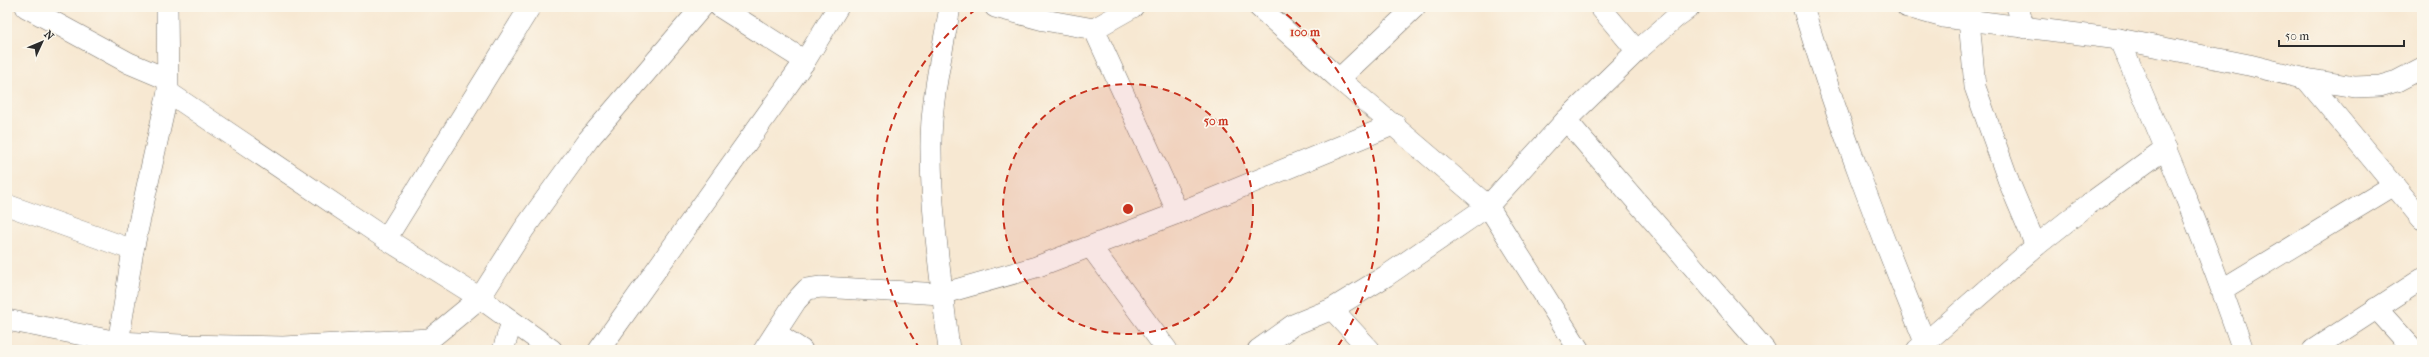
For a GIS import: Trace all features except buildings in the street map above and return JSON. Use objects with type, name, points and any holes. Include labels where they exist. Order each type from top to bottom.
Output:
[{"type":"street","points":[[26,7],[129,63],[167,86],[386,239],[480,298],[552,350]]},
{"type":"street","points":[[118,346],[133,250],[167,86],[167,7]]},
{"type":"street","points":[[386,239],[530,7]]},
{"type":"street","points":[[7,320],[118,346],[429,344],[480,298],[524,229],[588,140],[702,7]]},
{"type":"street","points":[[720,7],[805,61]]},
{"type":"street","points":[[599,350],[677,237],[805,61],[838,7]]},
{"type":"street","points":[[948,350],[941,294],[931,151],[937,85],[950,7]]},
{"type":"street","points":[[995,7],[1044,20],[1094,29],[1133,7]]},
{"type":"street","points":[[1259,7],[1339,79],[1394,124],[1488,206],[1579,350]]},
{"type":"street","points":[[1339,79],[1416,7]]},
{"type":"street","points":[[1600,7],[1637,51]]},
{"type":"street","points":[[1258,350],[1293,325],[1332,308],[1386,276],[1488,206],[1566,120],[1637,51],[1690,7]]},
{"type":"street","points":[[1803,7],[1828,90],[1846,132],[1921,346],[2036,246],[2089,204],[2166,148]]},
{"type":"street","points":[[1907,7],[1943,17],[2119,39],[2249,65],[2306,79],[2355,87],[2380,86],[2397,81],[2421,70]]},
{"type":"street","points":[[2017,7],[2025,28]]},
{"type":"street","points":[[1969,20],[1975,87],[2009,182],[2036,246]]},
{"type":"street","points":[[1094,29],[1178,213]]},
{"type":"street","points":[[2119,39],[2166,148],[2223,289],[2243,350]]},
{"type":"street","points":[[2306,79],[2422,219]]},
{"type":"street","points":[[1566,120],[1764,350]]},
{"type":"street","points":[[764,350],[796,301],[807,289],[821,288],[941,294],[1036,267],[1092,247],[1394,124]]},
{"type":"street","points":[[2223,289],[2394,184]]},
{"type":"street","points":[[7,205],[133,250]]},
{"type":"street","points":[[1092,247],[1167,350]]},
{"type":"street","points":[[2313,350],[2422,279]]},
{"type":"street","points":[[1332,308],[1370,350]]},
{"type":"street","points":[[2376,308],[2414,350]]},
{"type":"street","points":[[503,350],[512,322]]},
{"type":"street","points":[[776,332],[802,350]]}]
